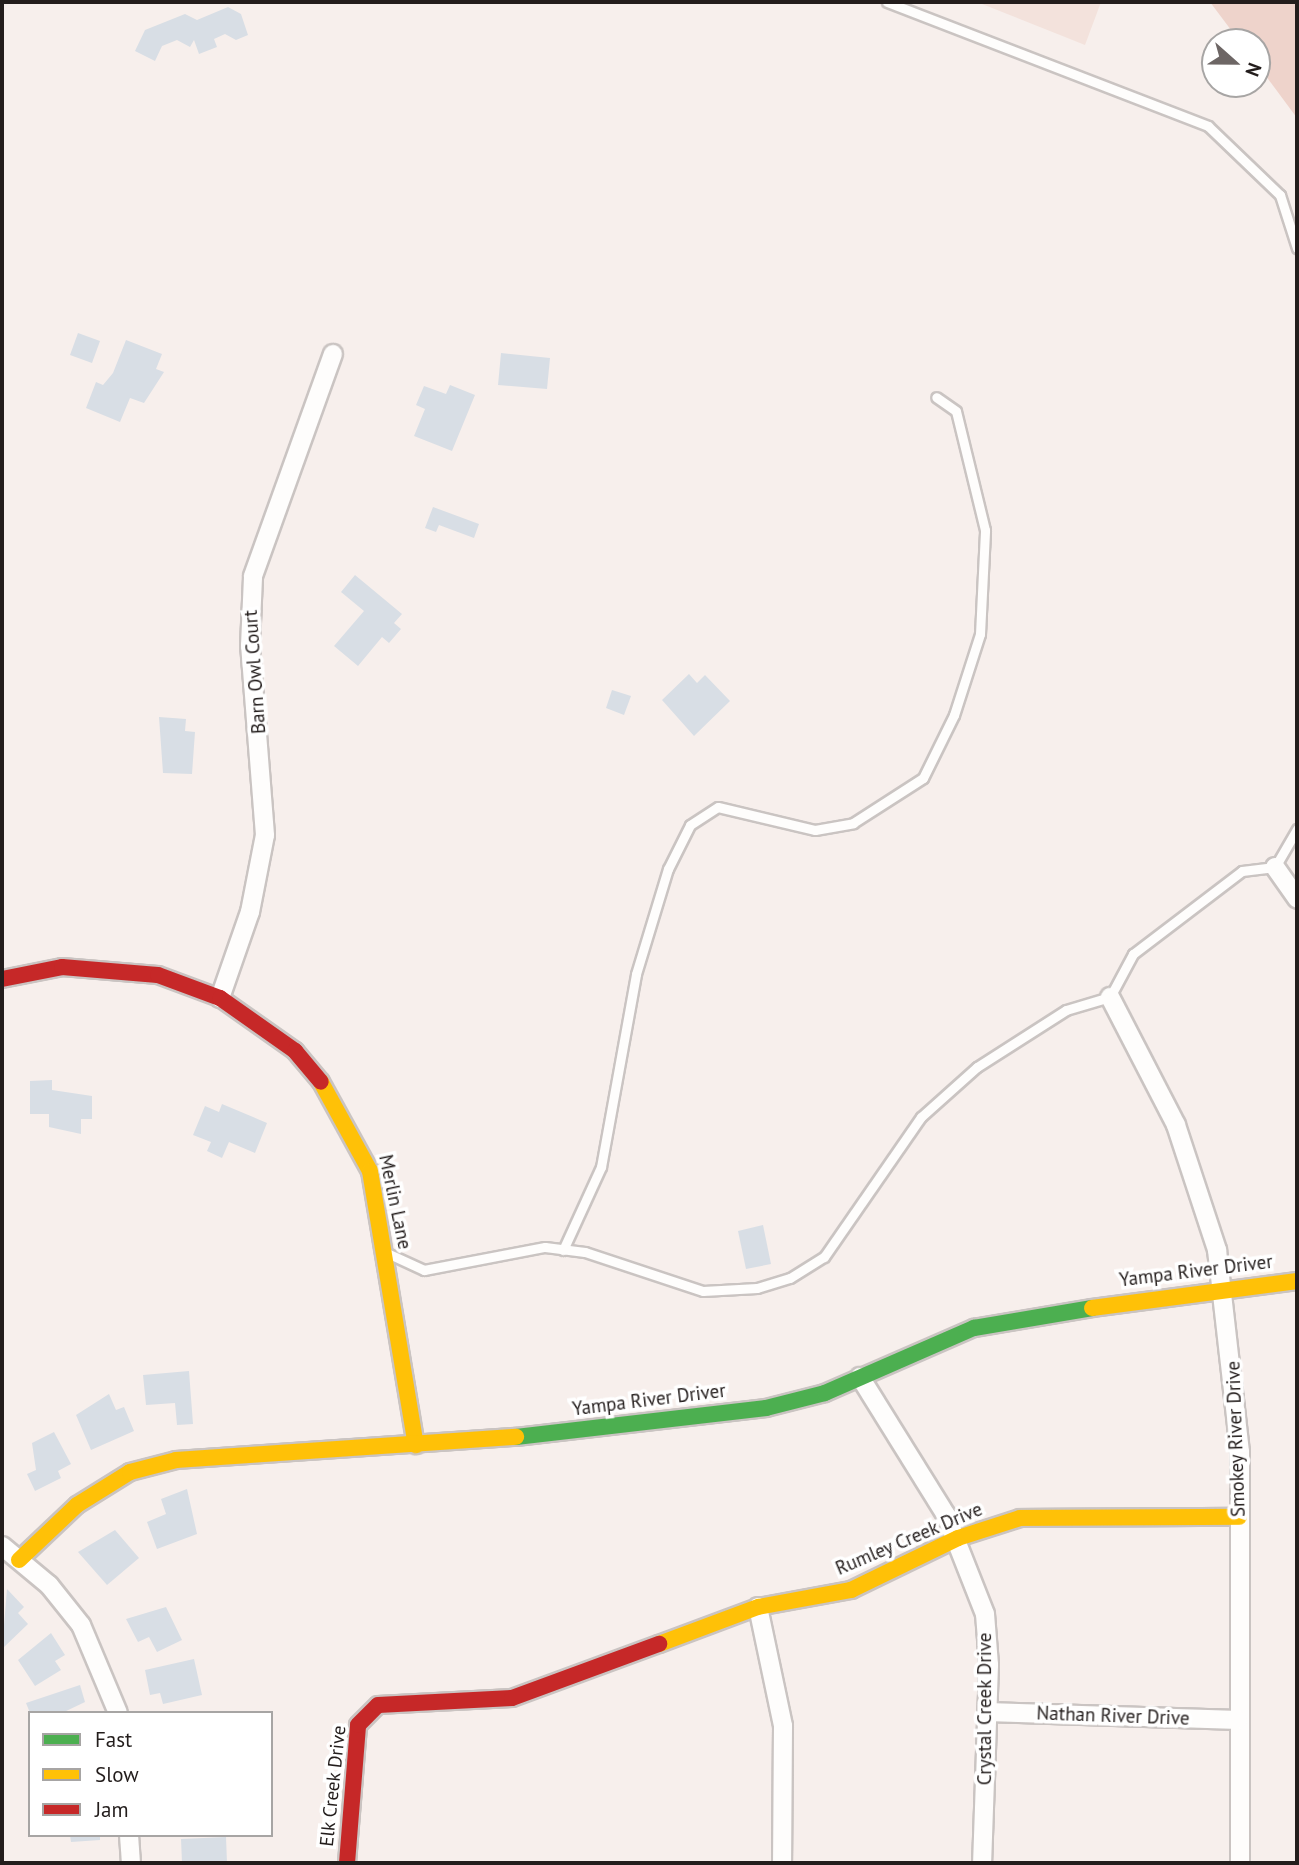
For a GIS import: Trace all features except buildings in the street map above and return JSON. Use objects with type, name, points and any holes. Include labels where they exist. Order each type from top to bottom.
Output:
[{"type":"street","name":"Barn Owl Court","points":[[220,998],[250,912],[265,835],[250,646],[253,576],[333,354]]},
{"type":"street","points":[[1275,867],[1297,899]]},
{"type":"street","name":"Merlin Lane","points":[[2,979],[62,967],[122,969],[220,998],[278,1036],[336,1101],[370,1171],[416,1444]]},
{"type":"street","name":"Smokey River Drive","points":[[1110,997],[1176,1125],[1217,1250],[1236,1377],[1240,1863]]},
{"type":"street","name":"Yampa River Driver","points":[[19,1560],[77,1505],[130,1472],[176,1460],[416,1444],[766,1408],[860,1377],[974,1328],[1222,1286],[1297,1281]]},
{"type":"street","name":"Crystal Creek Drive","points":[[860,1377],[958,1538],[985,1614],[988,1712],[982,1863]]},
{"type":"street","name":"Rumley Creek Drive","points":[[364,1713],[390,1702],[512,1698],[758,1607],[851,1590],[958,1538],[1054,1514],[1239,1517]]},
{"type":"street","points":[[2,1546],[19,1560],[81,1625],[117,1711]]},
{"type":"street","points":[[758,1607],[783,1726],[782,1863]]},
{"type":"street","name":"Nathan River Drive","points":[[988,1712],[1238,1720]]},
{"type":"street","name":"Elk Creek Drive","points":[[347,1863],[364,1713]]},
{"type":"street","points":[[129,1837],[131,1863]]},
{"type":"lane","points":[[887,2],[1208,126],[1280,195],[1297,248]]},
{"type":"lane","points":[[563,1250],[601,1167],[636,974],[668,869],[690,825],[718,807],[815,830],[853,823],[923,778],[954,715],[980,634],[985,530],[956,411],[936,397]]},
{"type":"lane","points":[[385,1252],[424,1270],[545,1247],[703,1291],[757,1288],[790,1278],[839,1240],[921,1117],[968,1076],[1066,1010],[1110,997],[1133,954],[1242,872],[1275,867],[1297,829]]},
{"type":"shaded area","points":[[977,2],[1101,2],[1085,45]]},
{"type":"shaded area","points":[[1210,2],[1297,2],[1297,118],[1271,83],[1271,28],[1230,28]]},
{"type":"traffic: fast","points":[[516,1437],[766,1408],[825,1393],[974,1328],[1092,1308]]},
{"type":"traffic: slow","points":[[321,1082],[370,1171],[416,1445]]},
{"type":"traffic: slow","points":[[1092,1308],[1297,1281]]},
{"type":"traffic: slow","points":[[19,1560],[77,1505],[130,1472],[176,1460],[516,1437]]},
{"type":"traffic: slow","points":[[659,1644],[758,1607],[851,1590],[958,1538],[1020,1518],[1239,1517]]},
{"type":"traffic: jam","points":[[2,979],[62,967],[158,975],[220,998],[295,1051],[321,1082]]},
{"type":"traffic: jam","points":[[347,1863],[358,1725],[378,1705],[512,1698],[659,1644]]}]
